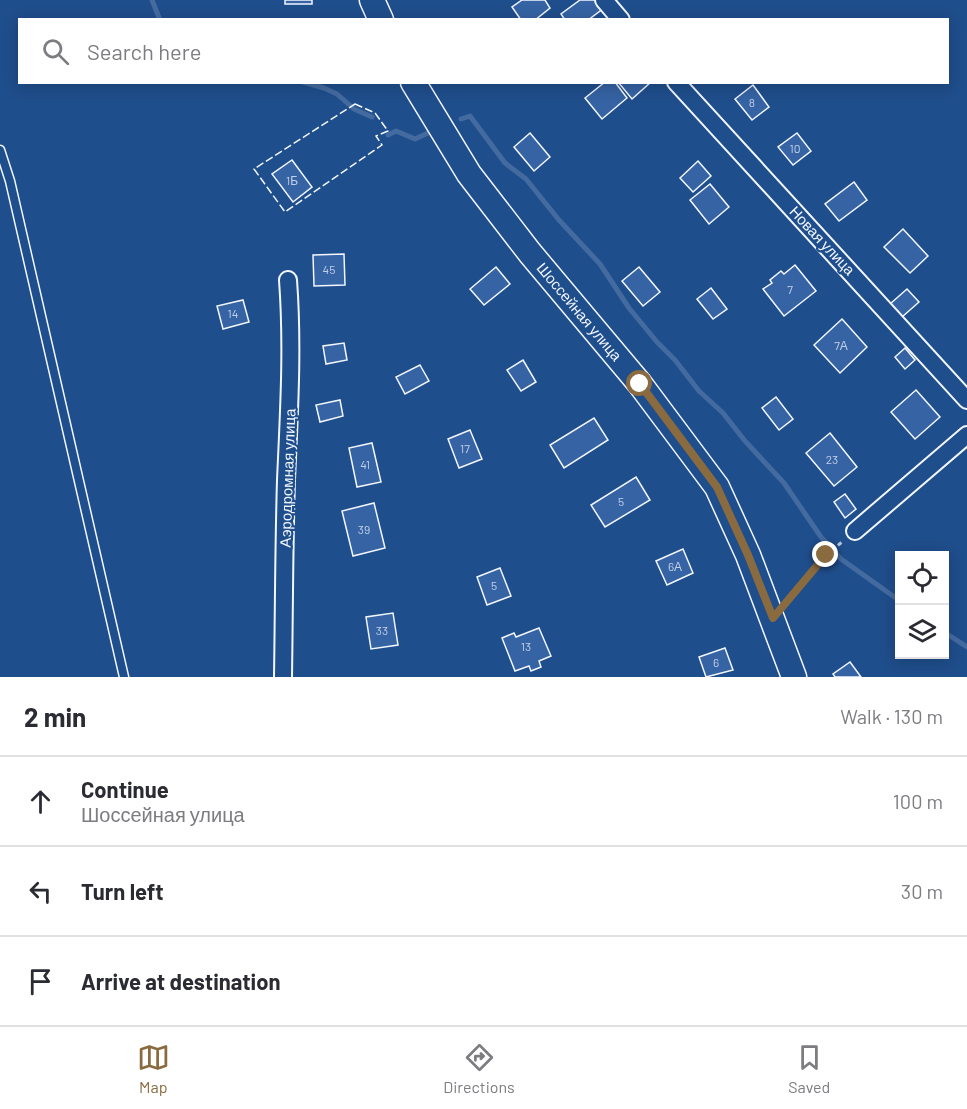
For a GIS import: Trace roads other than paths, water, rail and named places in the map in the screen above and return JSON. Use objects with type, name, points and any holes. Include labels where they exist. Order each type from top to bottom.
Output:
[{"type":"main road","points":[[372,0],[380,18]]},
{"type":"main road","name":"Шоссейная улица","points":[[414,84],[470,174],[530,253],[640,384],[717,487],[748,555],[794,677]]},
{"type":"street","points":[[604,0],[619,18]]},
{"type":"street","name":"Новая улица","points":[[678,84],[967,400]]},
{"type":"street","name":"Аэродромная улица","points":[[283,677],[286,481],[291,397],[291,322],[288,280]]},
{"type":"street","points":[[855,531],[967,435]]},
{"type":"lane","points":[[0,150],[10,181],[124,677]]},
{"type":"waterway","points":[[152,0],[159,18]]},
{"type":"waterway","points":[[310,84],[337,94],[354,109],[372,117]]},
{"type":"waterway","points":[[461,119],[470,116],[505,163],[526,179],[559,220],[600,264],[629,308],[657,342],[784,483],[821,537],[841,559],[895,597]]},
{"type":"waterway","points":[[388,135],[396,131],[415,139],[428,133]]},
{"type":"waterway","points":[[949,635],[967,647]]}]
